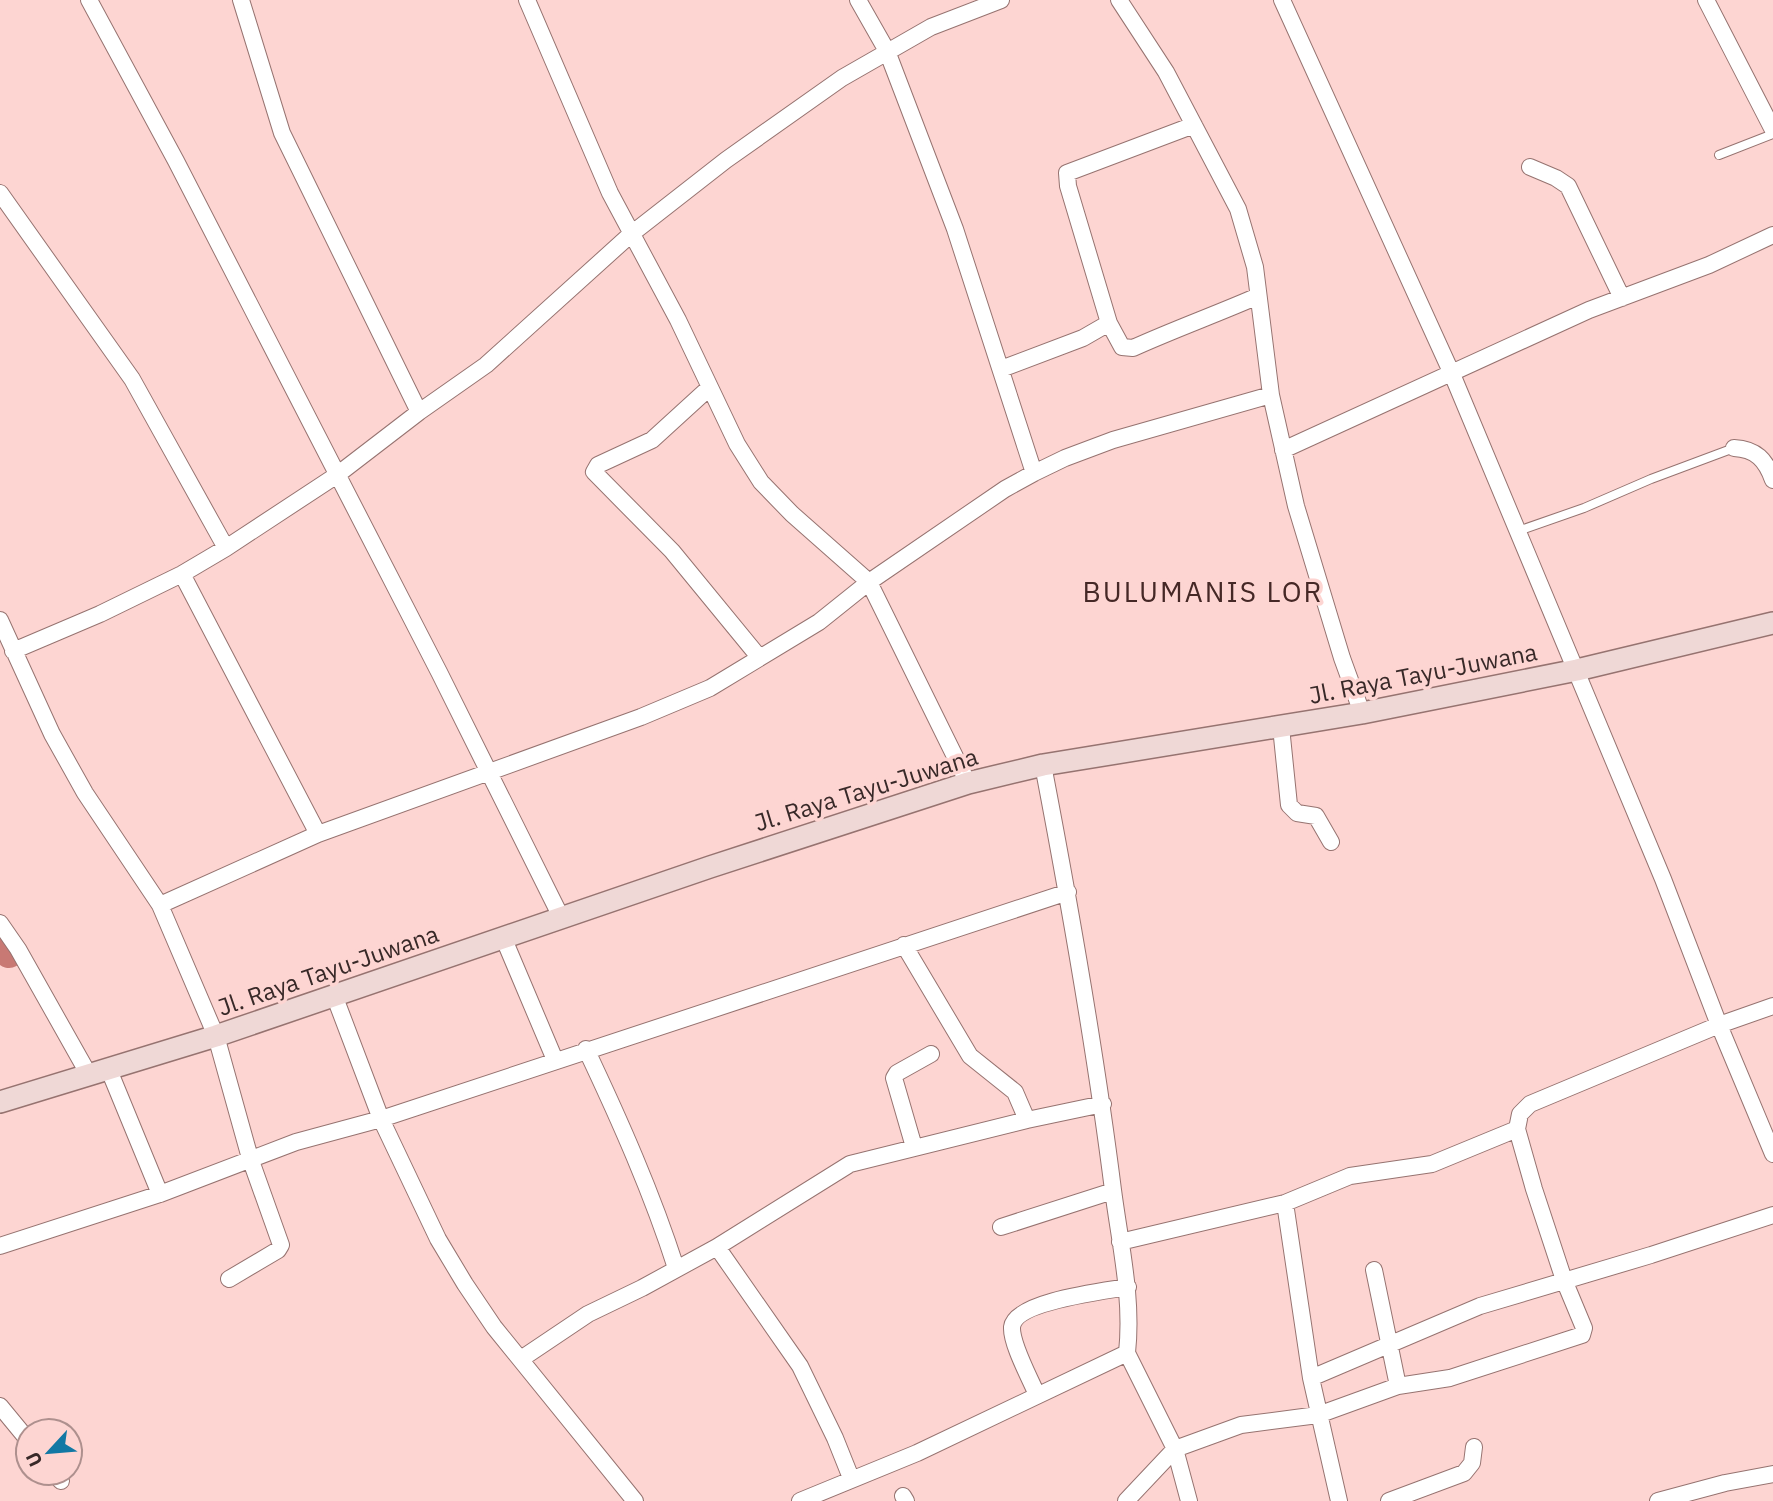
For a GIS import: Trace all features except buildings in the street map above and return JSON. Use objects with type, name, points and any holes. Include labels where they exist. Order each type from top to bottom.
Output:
[{"type":"main road","name":"Jl. Raya Tayu-Juwana","points":[[0,1102],[216,1036],[561,917],[968,783],[1043,765],[1362,713],[1577,670],[1773,623]]},
{"type":"street","points":[[89,0],[176,161],[561,917]]},
{"type":"street","points":[[241,0],[282,133],[419,412]]},
{"type":"street","points":[[527,0],[578,122],[630,235],[678,320],[737,444],[761,482],[792,514],[869,582],[968,783]]},
{"type":"street","points":[[858,0],[887,51],[955,229],[1034,472]]},
{"type":"street","points":[[13,651],[100,614],[182,574],[337,475],[486,365],[630,235],[737,153],[842,78],[887,51],[931,27],[1001,0]]},
{"type":"street","points":[[1119,0],[1166,72],[1238,209],[1255,267],[1271,395],[1296,506],[1342,658],[1362,713]]},
{"type":"street","points":[[1282,0],[1452,374],[1577,670],[1663,879],[1718,1025],[1773,1154]]},
{"type":"street","points":[[1710,1],[1773,132]]},
{"type":"street","points":[[1194,125],[1067,173],[1068,186],[1108,323],[1122,347],[1133,348],[1258,296]]},
{"type":"street","points":[[1530,167],[1568,186],[1622,298]]},
{"type":"street","points":[[0,193],[132,379],[226,548]]},
{"type":"street","points":[[1283,450],[1589,310],[1709,265],[1773,235]]},
{"type":"street","points":[[1001,369],[1083,338],[1108,323]]},
{"type":"street","points":[[709,388],[652,440],[598,466],[594,472],[672,551],[760,657]]},
{"type":"street","points":[[160,905],[318,834],[641,717],[710,688],[819,622],[869,582],[1034,472],[1113,440],[1271,395]]},
{"type":"street","points":[[1734,448],[1749,449],[1755,453],[1768,465],[1773,480]]},
{"type":"street","points":[[182,574],[318,834]]},
{"type":"street","points":[[0,620],[52,734],[85,793],[160,905],[216,1036],[250,1158],[281,1245],[278,1250],[229,1279]]},
{"type":"street","points":[[1281,727],[1289,805],[1297,813],[1316,816],[1331,842]]},
{"type":"street","points":[[1043,765],[1068,892],[1102,1104],[1128,1287],[1127,1353],[1175,1449],[1189,1501]]},
{"type":"street","points":[[0,1246],[160,1194],[296,1142],[381,1119],[586,1049],[1068,892]]},
{"type":"street","points":[[0,923],[99,1073],[160,1194]]},
{"type":"street","points":[[503,937],[555,1060]]},
{"type":"street","points":[[904,945],[970,1056],[1015,1092],[1027,1119]]},
{"type":"street","points":[[334,995],[381,1119],[438,1239],[487,1317],[635,1501]]},
{"type":"street","points":[[1126,1501],[1175,1449],[1241,1425],[1318,1415],[1398,1386],[1450,1378],[1582,1335],[1584,1328],[1564,1280],[1517,1129],[1520,1114],[1530,1104],[1718,1025],[1773,1006]]},
{"type":"street","points":[[586,1049],[626,1135],[662,1224],[676,1268]]},
{"type":"street","points":[[914,1147],[894,1078],[897,1073],[931,1054]]},
{"type":"street","points":[[521,1359],[588,1314],[717,1247],[850,1164],[1027,1119],[1102,1104]]},
{"type":"street","points":[[1120,1242],[1285,1203],[1350,1177],[1432,1164],[1517,1129]]},
{"type":"street","points":[[1001,1227],[1113,1191]]},
{"type":"street","points":[[1285,1203],[1311,1378],[1339,1501]]},
{"type":"street","points":[[1311,1378],[1480,1306],[1773,1215]]},
{"type":"street","points":[[717,1247],[800,1366],[851,1478]]},
{"type":"street","points":[[1374,1270],[1398,1386]]},
{"type":"street","points":[[1037,1395],[1014,1340],[1012,1327],[1015,1319],[1027,1310],[1051,1302],[1128,1287]]},
{"type":"street","points":[[800,1501],[917,1452],[1127,1353]]},
{"type":"street","points":[[0,1406],[14,1423]]},
{"type":"street","points":[[1389,1501],[1464,1473],[1472,1463],[1474,1447]]},
{"type":"street","points":[[1658,1501],[1725,1483],[1773,1474]]},
{"type":"lane","points":[[1718,155],[1773,132]]},
{"type":"lane","points":[[1518,531],[1584,508],[1734,448]]},
{"type":"waterway","points":[[0,937],[9,953]]},
{"type":"district","name":"BULUMANIS LOR","points":[[1203,591]]}]
